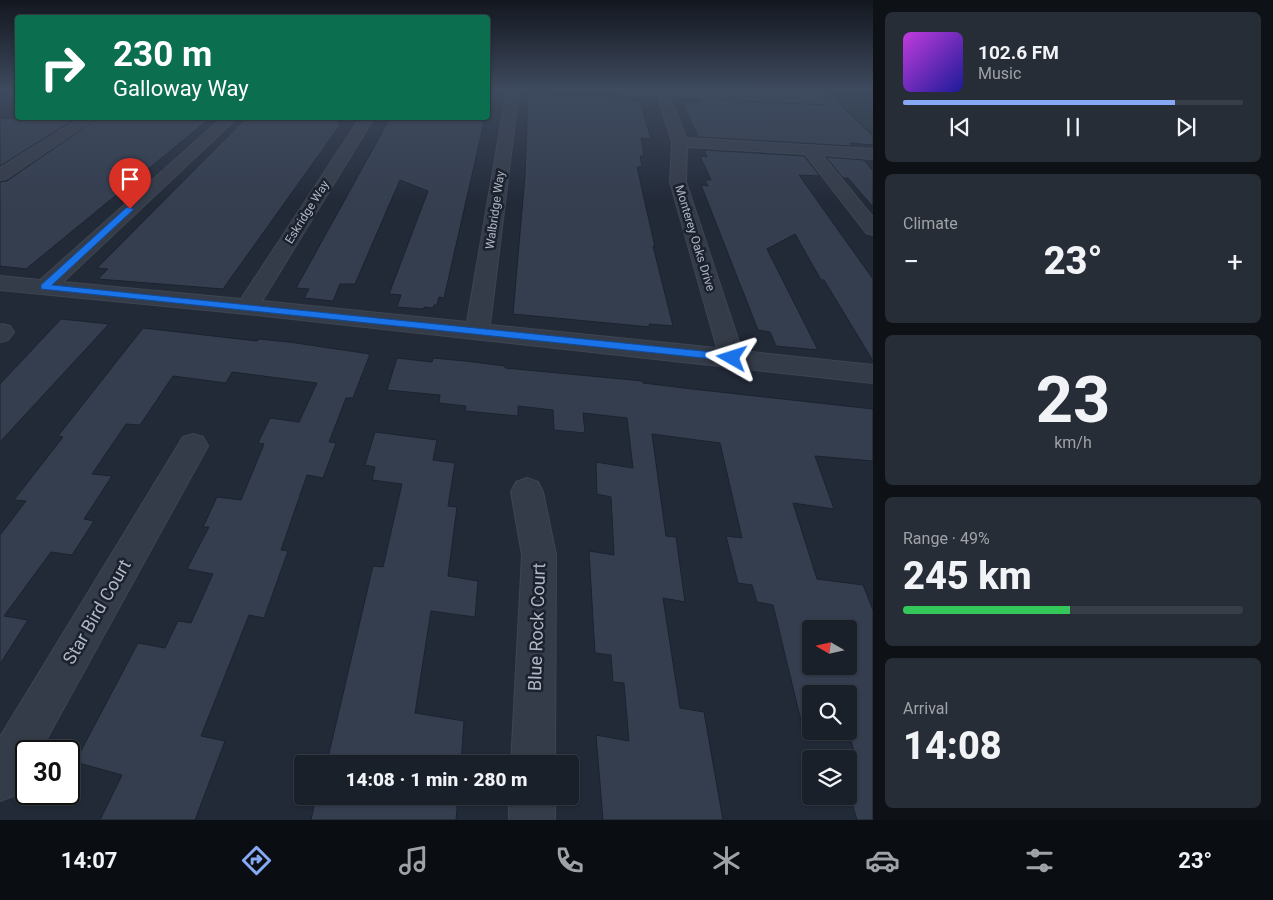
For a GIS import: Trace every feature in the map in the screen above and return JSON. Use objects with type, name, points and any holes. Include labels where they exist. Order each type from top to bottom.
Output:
[{"type":"street","points":[[0,174],[74,127]]},
{"type":"street","points":[[45,287],[220,127]]},
{"type":"street","name":"Eskridge Way","points":[[247,307],[361,127]]},
{"type":"street","name":"Walbridge Way","points":[[476,332],[507,127]]},
{"type":"street","name":"Monterey Oaks Drive","points":[[675,127],[680,142],[678,182],[732,358]]},
{"type":"street","points":[[680,142],[873,154]]},
{"type":"street","points":[[809,149],[872,227]]},
{"type":"street","points":[[0,283],[247,307],[873,374]]},
{"type":"street","name":"Star Bird Court","points":[[0,779],[193,446]]},
{"type":"street","name":"Blue Rock Court","points":[[528,492],[539,556],[533,755]]},
{"type":"street","points":[[532,805],[532,820]]},
{"type":"shaded area","points":[[866,127],[873,127],[873,134]]},
{"type":"building","points":[[0,127],[62,127],[0,166]]},
{"type":"building","points":[[85,127],[199,127],[26,269],[0,266],[0,182],[7,181]]},
{"type":"building","points":[[237,127],[339,127],[223,289],[98,279],[108,269],[97,268]]},
{"type":"building","points":[[385,127],[483,127],[444,298],[439,297],[437,305],[434,305],[433,308],[424,307],[424,309],[397,307],[401,295],[389,294],[428,191],[400,180],[355,284],[340,284],[333,301],[304,298],[309,289],[296,288]]},
{"type":"building","points":[[527,127],[648,127],[651,139],[641,138],[644,156],[640,156],[642,167],[637,167],[655,247],[653,246],[673,326],[649,324],[650,327],[513,314],[525,175]]},
{"type":"building","points":[[694,127],[864,127],[873,136],[873,145],[850,143],[852,146],[698,137]]},
{"type":"building","points":[[704,150],[804,156],[820,176],[799,175],[873,279],[873,361],[824,280],[821,280],[795,234],[767,249],[818,350],[776,346],[770,332],[758,330],[701,185],[708,186],[705,180],[711,180],[700,156],[707,157]]},
{"type":"building","points":[[826,157],[864,160],[873,171],[873,207],[848,178],[843,178]]},
{"type":"building","points":[[61,319],[109,324],[0,442],[0,384]]},
{"type":"building","points":[[143,328],[257,341],[259,339],[289,342],[370,354],[353,398],[346,398],[329,442],[336,443],[323,478],[307,475],[281,550],[288,551],[264,618],[249,615],[201,736],[225,741],[195,820],[100,820],[122,775],[80,763],[80,753],[138,643],[165,648],[178,621],[191,623],[213,574],[187,569],[209,527],[203,527],[217,497],[241,500],[264,444],[258,443],[270,418],[299,422],[317,383],[232,372],[226,383],[173,376],[140,425],[126,424],[92,474],[112,476],[84,519],[94,521],[72,555],[51,552],[4,616],[28,620],[0,664],[0,535],[26,501],[14,500],[63,437],[58,436]]},
{"type":"building","points":[[397,358],[432,362],[433,358],[465,361],[505,366],[505,368],[643,381],[643,383],[692,389],[873,409],[873,461],[815,456],[834,509],[793,503],[817,579],[863,585],[873,610],[873,820],[857,820],[853,805],[857,805],[857,750],[854,750],[851,740],[857,740],[857,685],[802,685],[802,725],[773,605],[757,602],[752,585],[738,583],[726,536],[742,538],[720,443],[652,434],[666,536],[676,537],[685,602],[663,598],[680,708],[704,712],[723,820],[603,820],[596,735],[629,741],[624,683],[613,682],[611,655],[595,653],[589,551],[614,555],[611,497],[597,494],[596,462],[633,468],[627,418],[583,413],[585,433],[554,430],[553,410],[518,406],[518,416],[465,411],[466,406],[439,403],[440,395],[387,390]]},
{"type":"building","points":[[375,432],[437,440],[433,460],[455,463],[448,506],[457,507],[448,576],[478,581],[475,617],[431,611],[415,713],[464,721],[462,755],[329,755],[373,566],[383,567],[402,484],[372,480],[375,467],[365,465]]},
{"type":"building","points":[[314,805],[457,805],[456,820],[311,820]]},
{"type":"route","points":[[130,209],[45,287],[732,358]]}]
